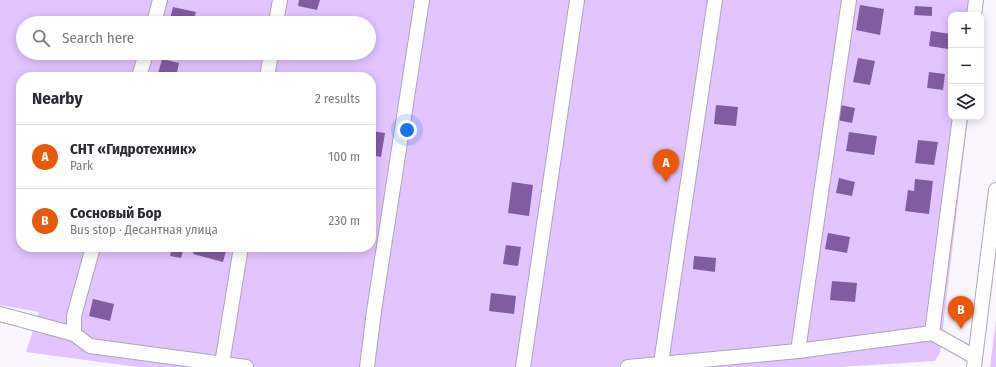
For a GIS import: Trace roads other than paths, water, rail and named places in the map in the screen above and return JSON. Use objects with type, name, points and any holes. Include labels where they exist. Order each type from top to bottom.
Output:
[{"type":"street","points":[[156,16],[160,0]]},
{"type":"street","points":[[277,16],[280,0]]},
{"type":"street","points":[[367,367],[374,311],[422,0]]},
{"type":"street","points":[[523,367],[577,0]]},
{"type":"street","points":[[661,363],[715,0]]},
{"type":"street","points":[[798,351],[849,0]]},
{"type":"street","points":[[974,12],[976,0]]},
{"type":"street","points":[[140,72],[144,60]]},
{"type":"street","points":[[268,72],[270,60]]},
{"type":"street","points":[[932,333],[960,120]]},
{"type":"street","points":[[628,367],[798,351],[932,333],[974,362],[996,190]]},
{"type":"street","points":[[74,334],[74,316],[92,252]]},
{"type":"street","points":[[222,364],[240,252]]},
{"type":"street","points":[[0,314],[74,334],[90,346],[246,367]]},
{"type":"place","name":"СНТ «Гидротехник»","points":[[666,182]]},
{"type":"place","name":"Сосновый Бор","points":[[961,329]]}]
